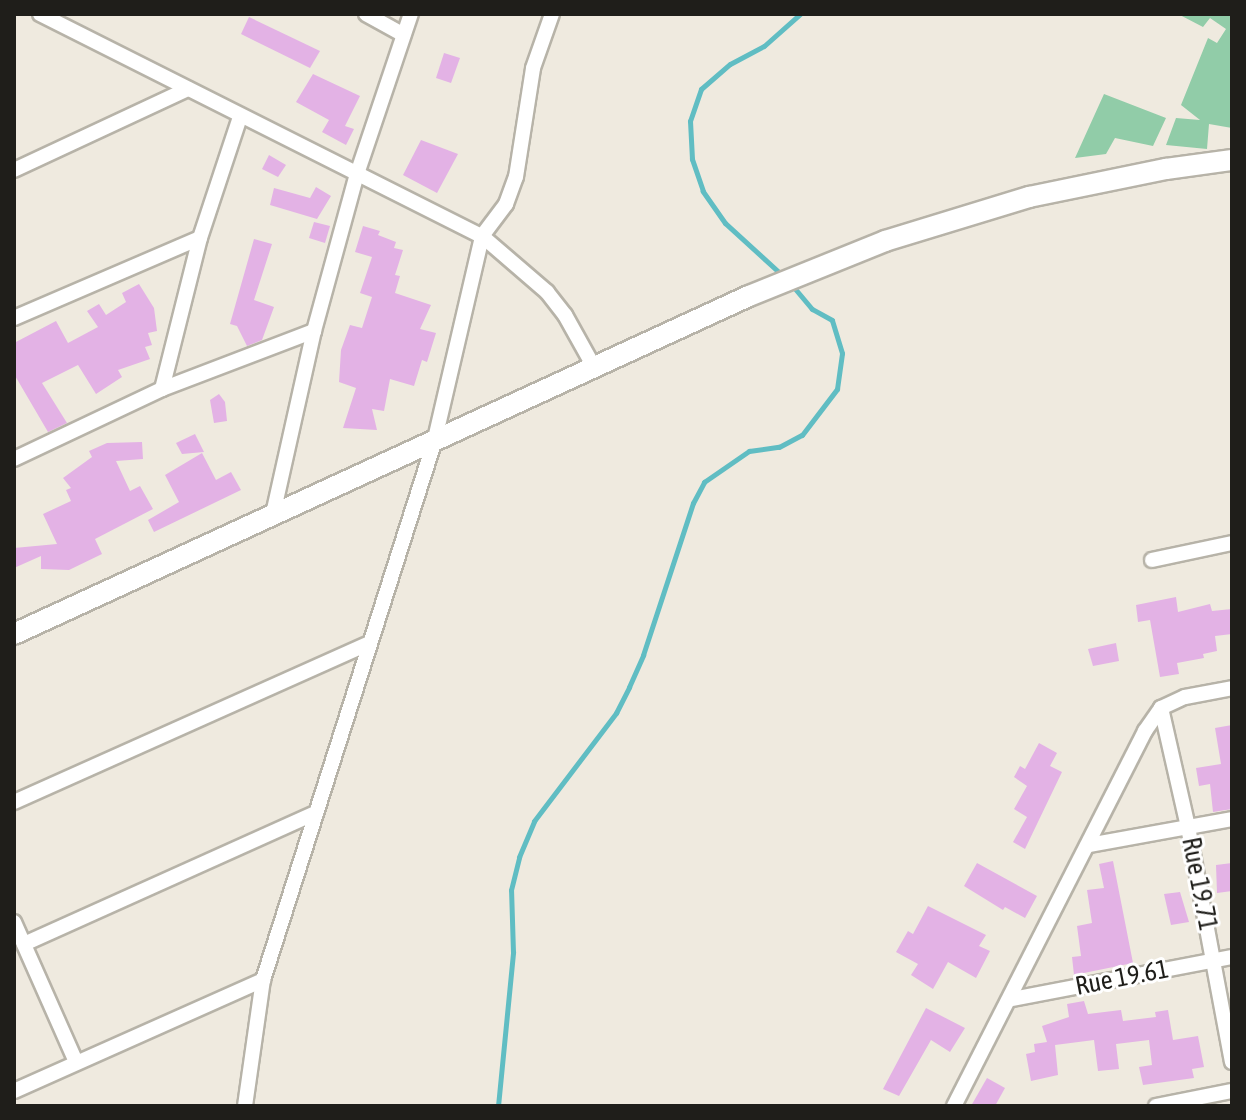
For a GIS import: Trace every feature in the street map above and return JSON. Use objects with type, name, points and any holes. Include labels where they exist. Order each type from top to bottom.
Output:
[{"type":"street","points":[[40,14],[482,236],[547,292],[565,315],[594,367]]},
{"type":"street","points":[[366,14],[404,35]]},
{"type":"street","points":[[273,514],[314,331],[357,174],[411,14]]},
{"type":"street","points":[[245,1106],[263,980],[434,443],[482,236],[506,204],[516,177],[533,68],[552,14]]},
{"type":"street","points":[[18,164],[188,89]]},
{"type":"street","points":[[162,389],[200,238],[240,117]]},
{"type":"street","points":[[14,634],[804,273],[920,228],[1029,197],[1166,169],[1232,160]]},
{"type":"street","points":[[14,318],[200,238]]},
{"type":"street","points":[[14,459],[162,389],[314,331]]},
{"type":"street","points":[[1152,560],[1232,543]]},
{"type":"street","points":[[14,802],[369,643]]},
{"type":"street","points":[[954,1106],[1012,999],[1145,731],[1161,708],[1185,697],[1232,688]]},
{"type":"street","name":"Rue 19.71","points":[[1161,708],[1188,827],[1232,1062]]},
{"type":"street","points":[[24,944],[316,813]]},
{"type":"street","points":[[1089,845],[1232,819]]},
{"type":"street","points":[[14,922],[76,1062]]},
{"type":"street","name":"Rue 19.61","points":[[1012,999],[1232,957]]},
{"type":"street","points":[[14,1091],[263,980]]},
{"type":"street","points":[[1156,1106],[1232,1091]]},
{"type":"green space","points":[[1178,14],[1232,14],[1232,128],[1209,124],[1207,149],[1166,145],[1176,118],[1200,120],[1181,105],[1208,38],[1217,43],[1226,29],[1210,18],[1203,27]]},
{"type":"green space","points":[[1104,94],[1166,118],[1153,146],[1115,138],[1106,154],[1075,158]]},
{"type":"building","points":[[249,17],[320,51],[310,68],[241,34]]},
{"type":"building","points":[[444,53],[460,58],[451,83],[436,78]]},
{"type":"building","points":[[313,74],[360,96],[345,126],[354,129],[346,145],[322,132],[329,120],[296,102]]},
{"type":"building","points":[[421,140],[458,154],[437,193],[403,175]]},
{"type":"building","points":[[269,155],[286,165],[278,177],[262,169]]},
{"type":"building","points":[[316,187],[331,196],[317,219],[270,205],[274,188],[310,198]]},
{"type":"building","points":[[314,222],[330,226],[325,243],[309,238]]},
{"type":"building","points":[[363,226],[380,231],[378,235],[396,242],[394,248],[403,250],[395,275],[400,276],[395,293],[431,305],[420,329],[436,333],[427,362],[422,360],[414,386],[390,379],[384,411],[372,409],[377,430],[343,428],[356,388],[339,382],[341,350],[350,325],[362,328],[372,297],[360,293],[372,257],[355,252]]},
{"type":"building","points":[[254,239],[272,244],[254,300],[274,307],[262,340],[247,346],[237,326],[230,324]]},
{"type":"building","points":[[139,284],[154,308],[157,331],[148,333],[152,345],[145,347],[150,359],[118,370],[122,377],[96,394],[78,365],[42,383],[67,423],[48,432],[14,374],[14,343],[56,321],[68,343],[98,327],[87,311],[99,304],[106,315],[126,302],[122,293]]},
{"type":"building","points":[[219,394],[225,402],[227,421],[214,423],[210,400]]},
{"type":"building","points":[[195,434],[204,452],[182,454],[176,443]]},
{"type":"building","points":[[142,442],[143,459],[116,461],[130,491],[140,486],[153,509],[95,539],[102,554],[69,570],[41,569],[41,556],[14,568],[14,548],[57,544],[43,514],[71,501],[66,490],[71,488],[63,478],[92,457],[89,451],[107,443]]},
{"type":"building","points":[[202,453],[216,480],[231,472],[241,490],[154,532],[148,520],[179,502],[165,475]]},
{"type":"building","points":[[1176,597],[1178,612],[1210,604],[1212,611],[1232,609],[1232,634],[1215,636],[1217,651],[1203,654],[1204,658],[1177,663],[1179,674],[1160,677],[1150,620],[1138,622],[1136,605]]},
{"type":"building","points":[[1116,643],[1119,661],[1093,666],[1088,649]]},
{"type":"building","points":[[1232,725],[1232,809],[1213,812],[1210,784],[1199,786],[1196,768],[1221,764],[1215,728]]},
{"type":"building","points":[[1039,743],[1057,753],[1050,766],[1062,772],[1025,849],[1013,842],[1027,817],[1014,809],[1027,786],[1014,777],[1020,766],[1025,769]]},
{"type":"building","points":[[1113,861],[1133,963],[1074,975],[1072,957],[1081,956],[1077,926],[1092,923],[1087,890],[1104,888],[1099,864]]},
{"type":"building","points":[[977,863],[1037,896],[1025,918],[1005,907],[1003,910],[964,886]]},
{"type":"building","points":[[1232,863],[1232,891],[1217,893],[1216,865]]},
{"type":"building","points":[[1180,892],[1189,922],[1171,925],[1164,894]]},
{"type":"building","points":[[928,906],[986,935],[979,946],[990,951],[976,978],[948,962],[933,989],[911,975],[918,964],[896,952],[908,931],[913,934]]},
{"type":"building","points":[[1084,1001],[1088,1014],[1121,1010],[1123,1021],[1156,1017],[1155,1012],[1168,1010],[1173,1040],[1198,1036],[1204,1067],[1192,1069],[1194,1078],[1143,1085],[1139,1067],[1152,1065],[1149,1040],[1116,1044],[1119,1069],[1098,1071],[1094,1040],[1055,1045],[1058,1075],[1031,1081],[1026,1054],[1035,1052],[1034,1044],[1047,1042],[1042,1026],[1069,1017],[1067,1004]]},
{"type":"building","points":[[926,1008],[965,1028],[950,1052],[931,1040],[899,1096],[883,1089]]},
{"type":"building","points":[[987,1078],[1005,1088],[995,1106],[971,1106]]},
{"type":"waterway","points":[[782,275],[725,223],[703,191],[692,159],[690,121],[701,89],[730,64],[764,46],[800,14]]},
{"type":"waterway","points":[[498,1106],[513,952],[511,890],[519,857],[534,821],[616,713],[643,655],[693,503],[704,482],[749,451],[779,447],[802,435],[837,389],[842,353],[832,320],[812,309],[792,285]]}]
